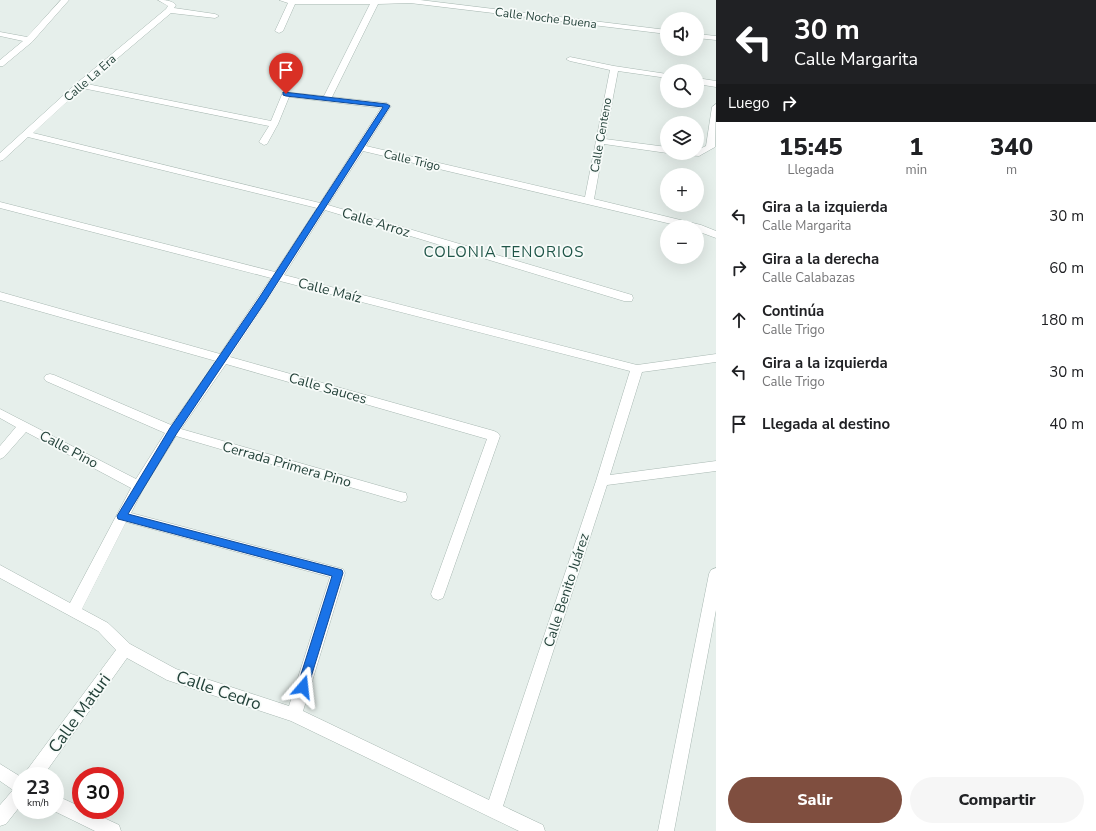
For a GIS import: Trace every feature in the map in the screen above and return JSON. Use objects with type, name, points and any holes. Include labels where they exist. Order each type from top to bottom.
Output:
[{"type":"street","points":[[0,64],[29,40],[65,0]]},
{"type":"street","points":[[162,0],[172,4],[169,10],[215,16]]},
{"type":"street","name":"Calle Noche Buena","points":[[283,0],[292,2],[376,0],[410,1],[660,31]]},
{"type":"street","points":[[327,98],[376,0]]},
{"type":"street","points":[[279,31],[292,2]]},
{"type":"street","name":"Calle La Era","points":[[0,158],[80,85],[169,10]]},
{"type":"street","points":[[0,34],[29,40]]},
{"type":"street","points":[[704,37],[716,38]]},
{"type":"street","points":[[570,59],[660,75]]},
{"type":"street","name":"Calle Centeno","points":[[589,201],[614,68]]},
{"type":"street","points":[[704,82],[716,84]]},
{"type":"street","points":[[80,85],[274,124],[264,142]]},
{"type":"street","name":"Calle Trigo","points":[[274,124],[286,94],[387,106],[361,148],[670,220]]},
{"type":"street","points":[[704,151],[710,148],[716,107]]},
{"type":"street","name":"Calle Arroz","points":[[26,134],[322,206],[628,298]]},
{"type":"street","points":[[600,141],[660,149]]},
{"type":"street","points":[[73,612],[138,486],[173,431],[278,277],[322,206],[361,148]]},
{"type":"street","name":"Calle Maíz","points":[[0,205],[637,369]]},
{"type":"street","name":"Calle Trigo","points":[[704,230],[716,235]]},
{"type":"street","name":"Calle Sauces","points":[[0,296],[224,358],[494,436],[438,594]]},
{"type":"street","points":[[637,369],[716,358]]},
{"type":"street","name":"Calle Benito Juárez","points":[[493,811],[637,369]]},
{"type":"street","name":"Cerrada Primera Pino","points":[[50,378],[173,431],[401,497]]},
{"type":"street","name":"Calle Pino","points":[[0,413],[138,486]]},
{"type":"street","points":[[0,454],[24,426]]},
{"type":"street","points":[[602,480],[716,466]]},
{"type":"street","points":[[122,516],[338,573],[294,716]]},
{"type":"street","name":"Calle Cedro","points":[[0,571],[103,627],[125,649],[172,675],[294,716],[537,831]]},
{"type":"street","points":[[666,831],[716,574]]},
{"type":"street","name":"Calle Maturi","points":[[40,767],[125,649]]},
{"type":"street","points":[[0,772],[12,780]]},
{"type":"street","points":[[0,818],[12,803]]},
{"type":"street","points":[[64,807],[113,831]]},
{"type":"district","name":"COLONIA TENORIOS","points":[[504,252]]},
{"type":"route","points":[[286,94],[387,106],[278,277],[173,431],[138,486],[122,516],[338,573],[303,687]]}]
